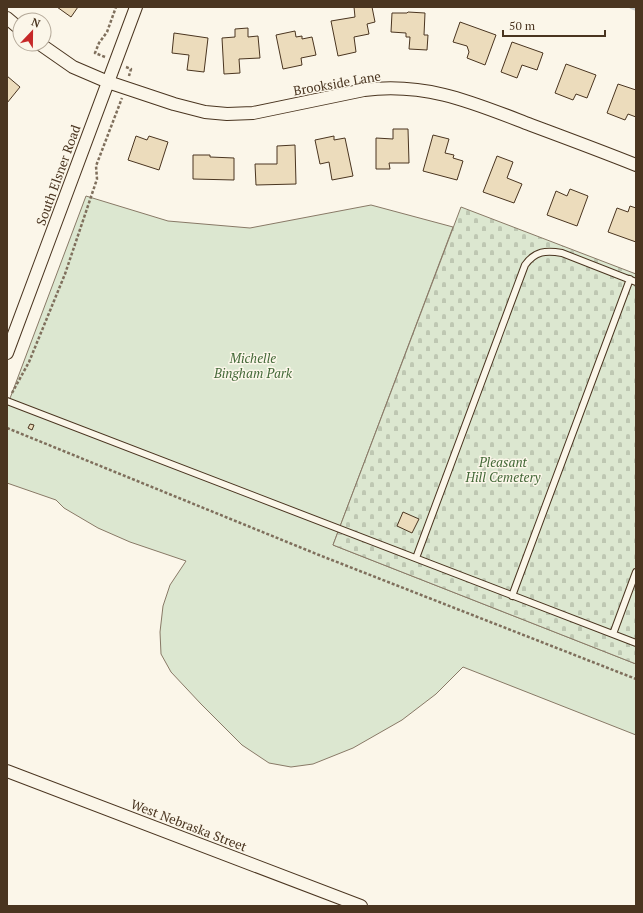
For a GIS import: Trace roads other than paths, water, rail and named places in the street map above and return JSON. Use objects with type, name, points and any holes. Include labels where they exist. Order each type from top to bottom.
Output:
[{"type":"street","name":"South Elsner Road","points":[[7,353],[136,7]]},
{"type":"street","name":"Brookside Lane","points":[[51,52],[73,67],[108,82],[174,104],[205,112],[227,114],[252,113],[380,88],[418,90],[462,98],[636,165]]},
{"type":"street","name":"West Nebraska Street","points":[[7,771],[360,906]]},
{"type":"lane","points":[[416,558],[525,265],[530,258],[544,252],[552,251],[562,253],[633,280],[512,596]]},
{"type":"lane","points":[[8,401],[636,643]]},
{"type":"lane","points":[[613,634],[636,572]]},
{"type":"waterway","points":[[631,7],[636,9]]},
{"type":"park label","name":"Michelle Bingham Park","points":[[253,366]]},
{"type":"park label","name":"Pleasant Hill Cemetery","points":[[503,470]]}]
